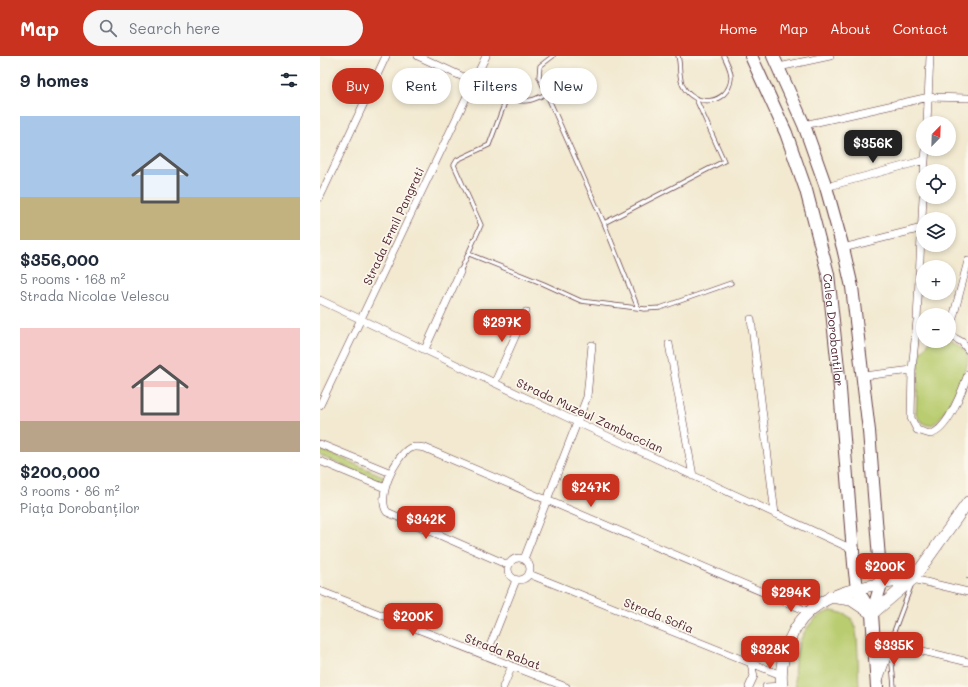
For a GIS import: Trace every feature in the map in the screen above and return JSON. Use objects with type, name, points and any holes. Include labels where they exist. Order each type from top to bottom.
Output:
[{"type":"main road","name":"Calea Dorobanților","points":[[751,56],[786,133],[806,190],[828,274],[839,377],[852,549],[857,589],[872,614]]},
{"type":"main road","name":"Calea Dorobanților","points":[[773,56],[804,125],[826,187],[852,287],[864,376],[880,564],[881,584],[872,614],[876,685]]},
{"type":"street","points":[[320,197],[386,56]]},
{"type":"street","points":[[418,56],[459,75]]},
{"type":"street","name":"Strada Ermil Pangrati","points":[[480,68],[486,56]]},
{"type":"street","points":[[779,67],[830,56]]},
{"type":"street","points":[[928,116],[930,56]]},
{"type":"street","points":[[804,125],[929,98],[968,98]]},
{"type":"street","name":"Strada Ermil Pangrati","points":[[320,405],[464,104]]},
{"type":"street","points":[[925,156],[925,164]]},
{"type":"street","points":[[826,187],[925,160]]},
{"type":"street","points":[[843,248],[916,230]]},
{"type":"street","points":[[918,308],[921,252]]},
{"type":"street","points":[[956,308],[968,261]]},
{"type":"street","points":[[425,349],[460,272]]},
{"type":"street","name":"Strada Muzeul Zambaccian","points":[[320,300],[495,382],[578,423],[852,549]]},
{"type":"street","points":[[495,382],[526,312]]},
{"type":"street","points":[[751,319],[775,514]]},
{"type":"street","points":[[956,338],[962,342],[968,350]]},
{"type":"street","points":[[916,341],[912,370],[911,418],[917,430],[930,434],[941,429],[946,422],[967,379]]},
{"type":"street","points":[[669,344],[693,476]]},
{"type":"street","points":[[524,559],[587,397],[592,345]]},
{"type":"street","points":[[864,376],[912,370]]},
{"type":"street","points":[[320,444],[391,473]]},
{"type":"street","points":[[508,565],[390,515],[384,509],[383,504],[385,488],[395,464],[405,452],[410,448],[417,446],[425,448],[807,612]]},
{"type":"street","points":[[320,461],[385,488]]},
{"type":"street","points":[[830,597],[851,600],[872,614],[913,579],[968,502]]},
{"type":"street","points":[[516,558],[524,559],[530,567],[529,574],[525,579],[516,580],[508,574],[508,565],[516,558]]},
{"type":"street","points":[[880,564],[897,575],[968,592]]},
{"type":"street","name":"Strada Sofia","points":[[529,574],[751,664],[782,682]]},
{"type":"street","points":[[766,687],[782,682],[784,656],[788,642],[796,626],[807,612],[830,597],[857,589],[913,579]]},
{"type":"street","points":[[486,656],[516,580]]},
{"type":"street","name":"Strada Rabat","points":[[320,591],[563,686]]},
{"type":"street","points":[[876,685],[890,643],[968,662]]},
{"type":"street","points":[[749,687],[754,676],[751,664]]},
{"type":"street","points":[[503,687],[512,666]]},
{"type":"lane","points":[[540,79],[540,66],[553,56]]},
{"type":"lane","points":[[604,223],[724,161],[696,99],[684,88],[680,77],[678,56]]},
{"type":"lane","points":[[696,99],[707,101],[717,99],[724,94],[731,79],[730,70],[724,56]]},
{"type":"lane","points":[[460,272],[481,225],[454,165],[457,160],[489,145],[504,104]]},
{"type":"lane","points":[[550,104],[604,223],[638,308]]},
{"type":"lane","points":[[469,254],[544,284],[581,301],[654,310],[731,283]]},
{"type":"lane","points":[[894,687],[890,643],[913,579]]},
{"type":"green space","points":[[956,343],[963,348],[968,357],[965,373],[946,410],[937,421],[927,425],[922,422],[916,414],[919,361],[921,352],[924,348],[956,348]]},
{"type":"green space","points":[[320,449],[383,476],[384,480],[381,482],[320,456]]},
{"type":"green space","points":[[831,611],[846,615],[853,621],[855,626],[859,687],[796,687],[795,665],[800,642],[805,631],[812,622],[821,615]]}]
